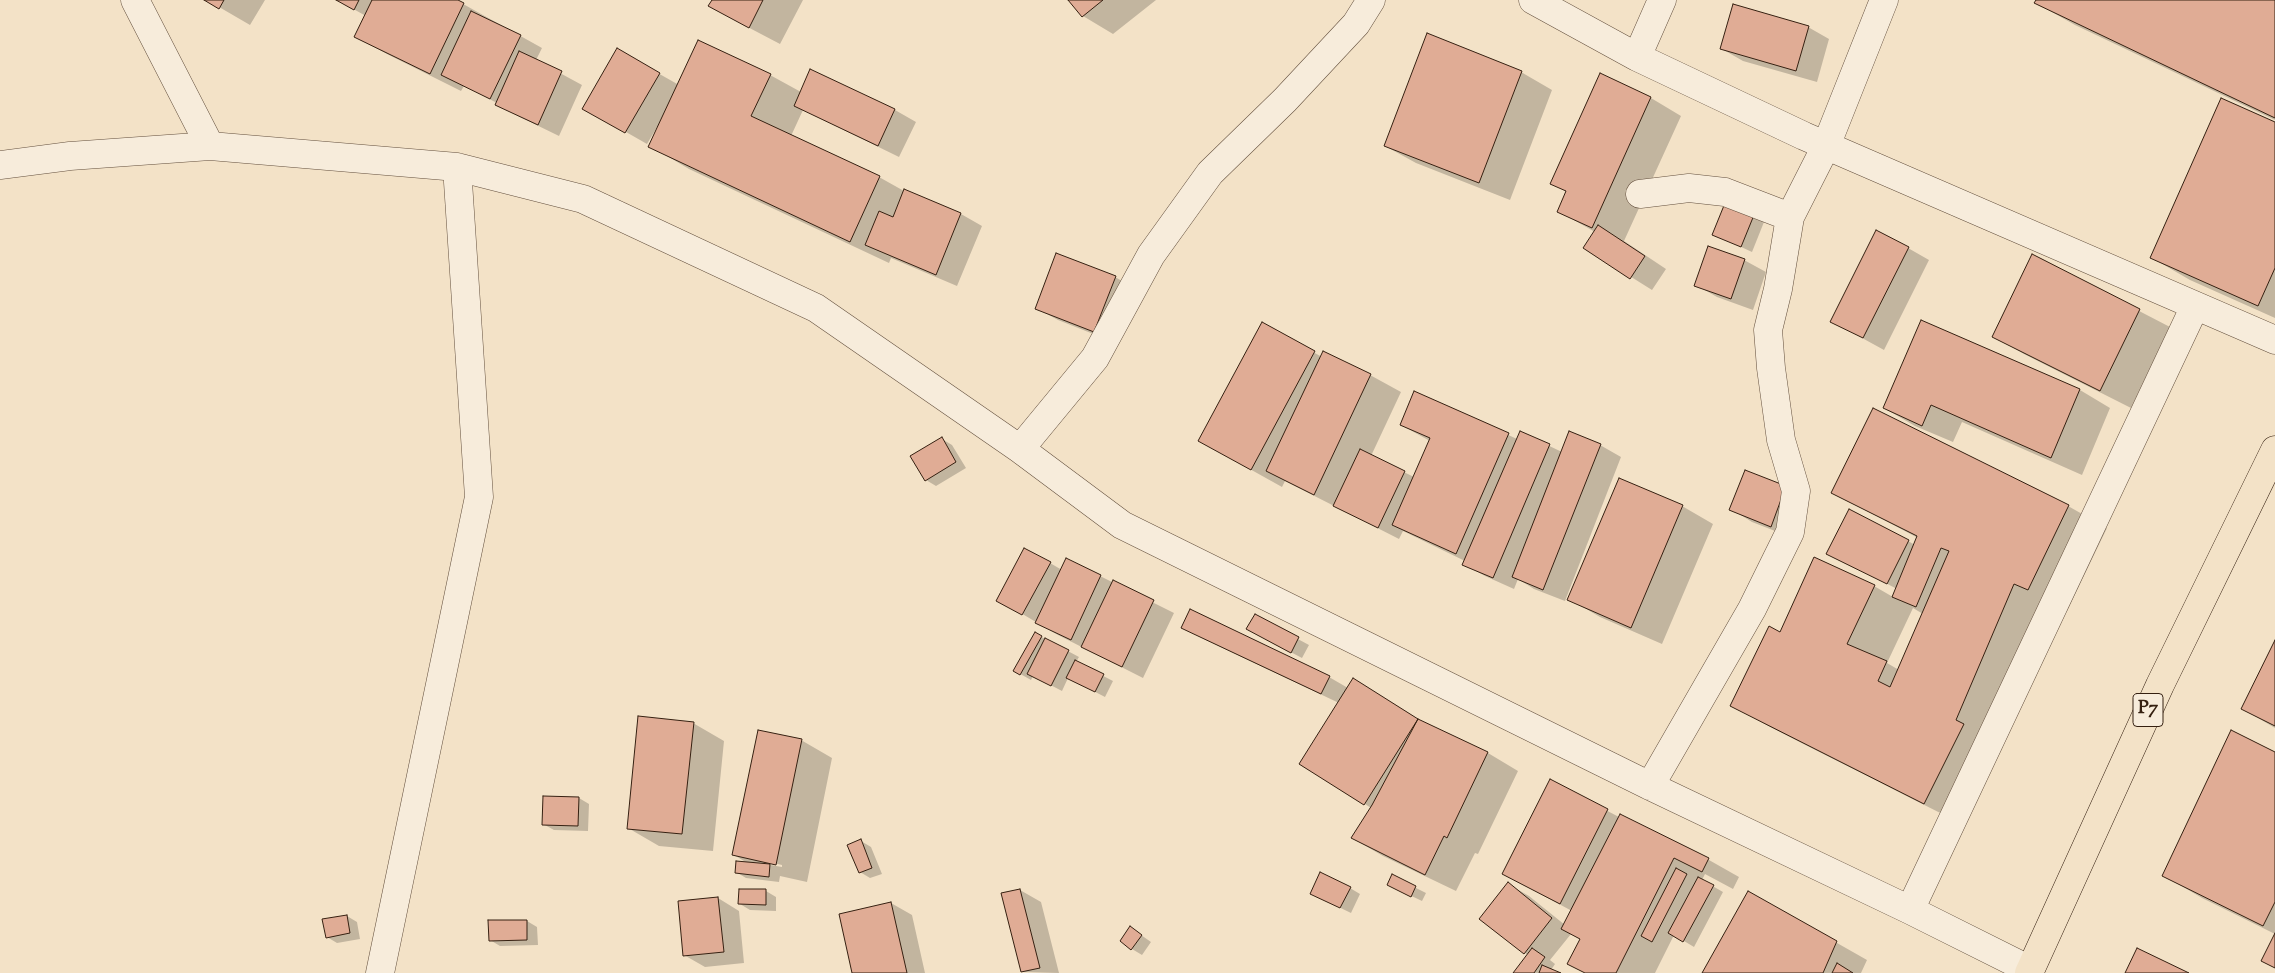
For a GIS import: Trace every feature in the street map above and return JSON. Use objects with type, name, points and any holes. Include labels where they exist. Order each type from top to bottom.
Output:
[{"type":"highway","name":"P7","points":[[2029,972],[2160,685],[2275,450]]},
{"type":"street","points":[[135,0],[210,146]]},
{"type":"street","points":[[1020,449],[1095,358],[1151,255],[1210,173],[1286,100],[1356,24],[1371,0]]},
{"type":"street","points":[[1533,0],[1637,58],[1826,146],[2275,340]]},
{"type":"street","points":[[1637,58],[1662,0]]},
{"type":"street","points":[[1650,786],[1752,609],[1790,532],[1796,491],[1782,440],[1771,368],[1768,330],[1778,289],[1790,217],[1826,146],[1884,0]]},
{"type":"street","points":[[0,165],[70,156],[210,146],[457,167],[582,199],[816,308],[1020,449],[1122,525],[1650,786],[1910,910],[2029,972]]},
{"type":"street","points":[[380,973],[479,497],[457,167]]},
{"type":"street","points":[[1640,194],[1689,188],[1725,192],[1790,217]]},
{"type":"street","points":[[1910,910],[2195,306]]},
{"type":"building","points":[[204,0],[224,0],[219,9]]},
{"type":"building","points":[[336,0],[359,0],[354,10]]},
{"type":"building","points":[[372,0],[458,0],[464,3],[430,74],[354,37]]},
{"type":"building","points":[[712,0],[763,0],[749,28],[708,6]]},
{"type":"building","points":[[1068,0],[1103,0],[1082,17]]},
{"type":"building","points":[[2036,0],[2275,0],[2275,118],[2034,3]]},
{"type":"building","points":[[1733,4],[1809,26],[1796,71],[1720,49]]},
{"type":"building","points":[[471,11],[521,35],[490,99],[441,75]]},
{"type":"building","points":[[1427,33],[1522,71],[1479,183],[1384,146]]},
{"type":"building","points":[[698,40],[771,74],[751,116],[880,176],[850,242],[648,147]]},
{"type":"building","points":[[617,48],[660,73],[625,133],[582,109]]},
{"type":"building","points":[[519,51],[562,71],[538,125],[495,105]]},
{"type":"building","points":[[810,69],[895,109],[878,146],[794,106]]},
{"type":"building","points":[[1600,73],[1651,97],[1592,228],[1557,212],[1566,191],[1550,184]]},
{"type":"building","points":[[2221,98],[2275,122],[2275,268],[2258,306],[2150,258]]},
{"type":"building","points":[[904,189],[961,213],[936,275],[865,245],[879,211],[893,217]]},
{"type":"building","points":[[1725,203],[1754,215],[1741,247],[1712,235]]},
{"type":"building","points":[[1598,225],[1645,256],[1630,279],[1583,248]]},
{"type":"building","points":[[1876,230],[1909,247],[1863,338],[1830,322]]},
{"type":"building","points":[[1708,246],[1745,259],[1731,299],[1694,286]]},
{"type":"building","points":[[1056,253],[1116,276],[1094,332],[1035,309]]},
{"type":"building","points":[[2032,254],[2140,309],[2100,391],[1992,337]]},
{"type":"building","points":[[1921,320],[2080,389],[2051,458],[1931,405],[1922,426],[1883,408]]},
{"type":"building","points":[[1262,322],[1315,351],[1251,470],[1198,441]]},
{"type":"building","points":[[1323,351],[1371,374],[1314,495],[1266,471]]},
{"type":"building","points":[[1414,391],[1509,433],[1456,554],[1392,525],[1430,438],[1400,425]]},
{"type":"building","points":[[1873,408],[2069,505],[2028,590],[2014,584],[1956,720],[1964,724],[1924,804],[1730,706],[1769,626],[1780,632],[1814,557],[1875,585],[1847,644],[1887,661],[1878,681],[1890,687],[1949,551],[1941,548],[1916,607],[1892,597],[1917,536],[1831,493]]},
{"type":"building","points":[[1520,431],[1550,444],[1493,578],[1462,565]]},
{"type":"building","points":[[1569,431],[1601,444],[1543,590],[1512,577]]},
{"type":"building","points":[[942,437],[956,462],[925,481],[910,456]]},
{"type":"building","points":[[1360,449],[1405,471],[1378,528],[1333,506]]},
{"type":"building","points":[[1745,470],[1786,486],[1771,527],[1729,510]]},
{"type":"building","points":[[1619,478],[1683,505],[1631,628],[1567,600]]},
{"type":"building","points":[[1849,509],[1909,540],[1887,584],[1826,554]]},
{"type":"building","points":[[1024,548],[1051,562],[1022,615],[996,601]]},
{"type":"building","points":[[1066,558],[1101,575],[1071,640],[1035,623]]},
{"type":"building","points":[[1113,580],[1154,600],[1122,667],[1081,647]]},
{"type":"building","points":[[1190,609],[1330,676],[1321,694],[1181,628]]},
{"type":"building","points":[[1255,614],[1299,637],[1291,653],[1246,629]]},
{"type":"building","points":[[1035,632],[1042,636],[1020,675],[1013,671]]},
{"type":"building","points":[[1045,638],[1069,650],[1051,686],[1027,674]]},
{"type":"building","points":[[2275,640],[2275,726],[2241,709]]},
{"type":"building","points":[[1075,660],[1104,674],[1095,692],[1066,678]]},
{"type":"building","points":[[1353,678],[1418,719],[1364,805],[1299,764]]},
{"type":"building","points":[[638,716],[694,722],[682,834],[627,829]]},
{"type":"building","points":[[1418,719],[1488,752],[1447,838],[1444,836],[1425,875],[1351,838],[1372,805]]},
{"type":"building","points":[[758,730],[802,739],[776,865],[732,855]]},
{"type":"building","points":[[2231,730],[2275,752],[2275,902],[2263,926],[2162,876]]},
{"type":"building","points":[[1550,779],[1608,809],[1560,904],[1502,874]]},
{"type":"building","points":[[543,796],[579,797],[578,826],[542,825]]},
{"type":"building","points":[[1620,814],[1709,858],[1702,872],[1674,858],[1616,973],[1585,973],[1567,964],[1580,939],[1561,929]]},
{"type":"building","points":[[861,839],[872,868],[859,873],[847,845]]},
{"type":"building","points":[[736,861],[770,864],[769,877],[735,873]]},
{"type":"building","points":[[1676,868],[1687,874],[1652,942],[1641,936]]},
{"type":"building","points":[[1320,872],[1351,887],[1340,908],[1310,894]]},
{"type":"building","points":[[1392,874],[1416,886],[1411,897],[1387,885]]},
{"type":"building","points":[[1698,877],[1714,885],[1683,942],[1668,933]]},
{"type":"building","points":[[1508,882],[1552,918],[1524,954],[1479,919]]},
{"type":"building","points":[[739,889],[766,889],[766,905],[738,904]]},
{"type":"building","points":[[1020,889],[1040,968],[1021,972],[1001,893]]},
{"type":"building","points":[[1748,891],[1837,941],[1823,973],[1702,973]]},
{"type":"building","points":[[718,897],[724,952],[683,956],[678,901]]},
{"type":"building","points":[[891,902],[907,973],[852,973],[839,914]]},
{"type":"building","points":[[347,915],[350,933],[326,938],[322,919]]},
{"type":"building","points":[[488,920],[527,920],[527,940],[489,941]]},
{"type":"building","points":[[1130,926],[1142,935],[1131,950],[1120,941]]},
{"type":"building","points":[[2275,933],[2275,968],[2261,961]]},
{"type":"building","points":[[1532,948],[1545,957],[1534,973],[1513,973]]},
{"type":"building","points":[[2137,948],[2189,973],[2125,973]]},
{"type":"building","points":[[1837,963],[1853,973],[1832,973]]},
{"type":"building","points":[[1542,965],[1561,973],[1539,973]]}]
